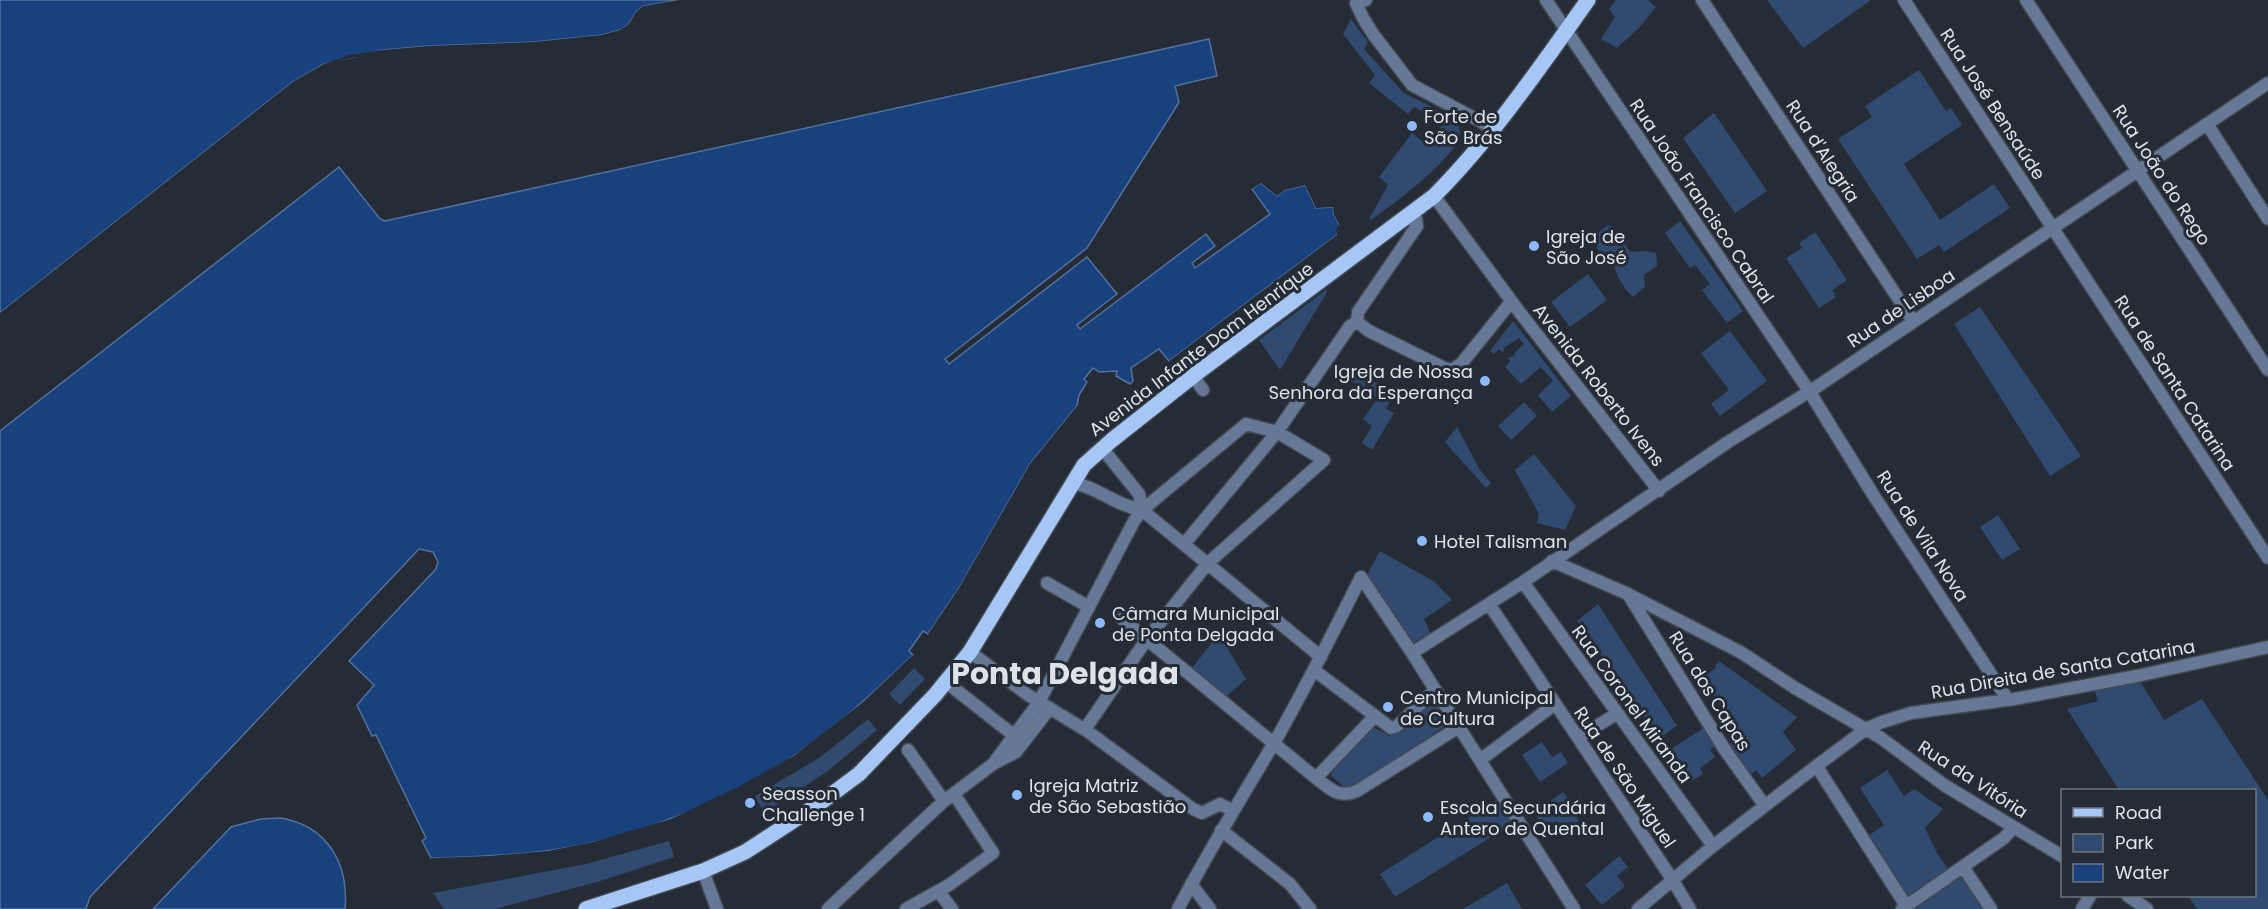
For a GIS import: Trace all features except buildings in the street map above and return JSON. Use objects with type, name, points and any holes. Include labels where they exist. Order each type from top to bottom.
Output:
[{"type":"main road","name":"Avenida Infante Dom Henrique","points":[[586,909],[703,871],[745,852],[816,806],[859,774],[899,734],[970,652],[1084,465],[1193,376],[1434,196],[1493,128],[1588,0]]},
{"type":"street","name":"Rua João Francisco Cabral","points":[[1546,0],[1809,391]]},
{"type":"street","name":"Rua d'Alegria","points":[[1702,0],[1913,321]]},
{"type":"street","name":"Rua José Bensaúde","points":[[1904,0],[2051,228]]},
{"type":"street","name":"Rua João do Rego","points":[[2025,0],[2268,370]]},
{"type":"street","points":[[1361,1],[1363,18],[1412,85],[1493,128]]},
{"type":"street","name":"Rua de Lisboa","points":[[1412,653],[1523,582],[1728,442],[1809,391],[2268,83]]},
{"type":"street","points":[[2207,124],[2268,219]]},
{"type":"street","name":"Avenida Roberto Ivens","points":[[1434,196],[1511,302],[1659,491]]},
{"type":"street","points":[[1357,322],[1358,312],[1417,226],[1418,221],[1414,218],[1406,219]]},
{"type":"street","name":"Rua de Santa Catarina","points":[[2051,228],[2268,558]]},
{"type":"street","points":[[1357,322],[1369,331],[1452,370],[1461,364],[1511,302]]},
{"type":"street","points":[[1185,543],[1277,432],[1350,326],[1357,322]]},
{"type":"street","points":[[1193,376],[1203,390]]},
{"type":"street","name":"Rua de Vila Nova","points":[[1809,391],[1874,496],[2008,700]]},
{"type":"street","points":[[828,909],[949,797],[993,764],[1020,740],[1045,705],[1072,640],[1142,510],[1246,424],[1277,432],[1324,460],[1208,563],[1147,639],[1084,729]]},
{"type":"street","points":[[1102,448],[1139,494],[1142,510]]},
{"type":"street","points":[[1073,483],[1084,485],[1125,507],[1142,510],[1321,657]]},
{"type":"street","name":"Rua da Vitória","points":[[1552,561],[1628,594],[1734,648],[1795,688],[1866,729],[1944,785],[2061,855]]},
{"type":"street","points":[[1178,909],[1232,810],[1314,670],[1361,577],[1412,653],[1574,909]]},
{"type":"street","name":"Rua Coronel Miranda","points":[[1523,582],[1713,846]]},
{"type":"street","points":[[1047,583],[1089,607]]},
{"type":"street","name":"Rua dos Capas","points":[[1628,594],[1725,750],[1765,806]]},
{"type":"street","name":"Rua de São Miguel","points":[[1489,604],[1690,909]]},
{"type":"street","points":[[1122,619],[1335,793],[1348,795],[1459,727]]},
{"type":"street","name":"Rua Direita de Santa Catarina","points":[[1638,909],[1713,846],[1815,767],[1866,729],[1882,722],[1911,713],[2008,700],[2148,674],[2268,647]]},
{"type":"street","points":[[970,652],[1045,705],[1084,729],[1192,810],[1202,813],[1220,804],[1232,810]]},
{"type":"street","points":[[1314,670],[1391,728],[1397,726],[1435,690]]},
{"type":"street","points":[[946,682],[1020,740]]},
{"type":"street","points":[[1480,760],[1555,704]]},
{"type":"street","points":[[1578,738],[1616,714]]},
{"type":"street","points":[[1316,778],[1375,717]]},
{"type":"street","points":[[908,750],[993,853],[909,908]]},
{"type":"street","points":[[1815,767],[1903,905],[1964,867],[2004,838],[2013,828]]},
{"type":"street","points":[[1221,830],[1290,884],[1310,909]]},
{"type":"street","points":[[1964,867],[1991,909]]},
{"type":"street","points":[[703,871],[717,909]]},
{"type":"street","points":[[1191,884],[1210,909]]},
{"type":"street","points":[[938,891],[952,909]]},
{"type":"street","points":[[2129,897],[2147,909]]},
{"type":"green space","points":[[1616,0],[1648,0],[1656,7],[1639,28],[1617,48],[1601,39],[1615,17],[1609,9]]},
{"type":"green space","points":[[1767,0],[1871,0],[1803,48]]},
{"type":"green space","points":[[1351,19],[1368,42],[1364,49],[1404,93],[1452,117],[1460,131],[1457,143],[1436,167],[1407,193],[1371,220],[1369,219],[1388,185],[1379,177],[1412,133],[1422,141],[1446,123],[1414,107],[1408,114],[1369,83],[1375,75],[1343,34]]},
{"type":"green space","points":[[1919,70],[1946,111],[1951,108],[1962,125],[1904,164],[1940,220],[1994,184],[2010,208],[1944,252],[1939,245],[1917,259],[1838,139],[1872,117],[1865,106]]},
{"type":"green space","points":[[1714,113],[1767,191],[1735,213],[1683,138]]},
{"type":"green space","points":[[1680,221],[1743,311],[1727,323],[1702,290],[1710,284],[1695,265],[1690,268],[1665,233]]},
{"type":"green space","points":[[1608,225],[1615,228],[1630,252],[1656,253],[1657,266],[1644,275],[1645,287],[1633,297],[1617,275],[1613,261],[1597,249],[1597,233]]},
{"type":"green space","points":[[1815,232],[1847,280],[1832,290],[1836,297],[1819,308],[1786,258],[1802,248],[1799,243]]},
{"type":"green space","points":[[1588,274],[1607,300],[1570,327],[1551,302]]},
{"type":"green space","points":[[1326,290],[1327,292],[1280,370],[1259,340]]},
{"type":"green space","points":[[1980,307],[2081,456],[2050,476],[1954,324]]},
{"type":"green space","points":[[1513,321],[1571,396],[1552,412],[1538,395],[1553,381],[1541,367],[1521,384],[1505,367],[1510,361],[1508,358],[1514,356],[1524,344],[1519,338],[1505,347],[1503,353],[1499,349],[1494,354],[1490,351]]},
{"type":"green space","points":[[1730,331],[1767,381],[1720,416],[1711,404],[1729,390],[1701,353]]},
{"type":"green space","points":[[1353,370],[1395,393],[1386,409],[1394,413],[1372,450],[1362,443],[1372,426],[1363,419],[1378,398],[1348,379]]},
{"type":"green space","points":[[1524,402],[1537,416],[1511,440],[1498,426]]},
{"type":"green space","points":[[1457,427],[1480,470],[1491,483],[1486,488],[1445,442]]},
{"type":"green space","points":[[1534,454],[1576,506],[1565,530],[1537,523],[1539,514],[1515,470]]},
{"type":"green space","points":[[1998,515],[2020,549],[2002,560],[1980,527]]},
{"type":"green space","points":[[1380,551],[1435,582],[1452,600],[1424,619],[1432,637],[1413,649],[1367,575]]},
{"type":"green space","points":[[1598,604],[1677,726],[1659,738],[1577,621]]},
{"type":"green space","points":[[1219,634],[1246,679],[1225,698],[1191,669]]},
{"type":"green space","points":[[1719,661],[1797,717],[1783,732],[1796,750],[1762,778],[1756,770],[1748,776],[1727,746],[1739,737],[1703,677],[1716,668]]},
{"type":"green space","points":[[914,668],[925,679],[900,705],[889,694]]},
{"type":"green space","points":[[2140,681],[2164,720],[2202,699],[2268,800],[2268,909],[2197,909],[2189,897],[2256,897],[2256,789],[2118,789],[2067,709],[2098,701],[2094,688]]},
{"type":"green space","points":[[1434,699],[1448,724],[1349,791],[1331,776],[1333,765],[1373,727],[1390,736]]},
{"type":"green space","points":[[868,719],[877,730],[828,771],[764,813],[755,796],[819,758]]},
{"type":"green space","points":[[1705,727],[1717,745],[1710,750],[1715,757],[1700,768],[1703,774],[1692,781],[1668,751]]},
{"type":"green space","points":[[1542,742],[1552,757],[1561,752],[1568,763],[1540,782],[1522,755]]},
{"type":"green space","points":[[1887,770],[1904,796],[1914,789],[1943,809],[1925,828],[1948,869],[1906,897],[1868,836],[1884,825],[1860,788]]},
{"type":"green space","points":[[1563,792],[1571,802],[1579,796],[1585,804],[1574,812],[1579,820],[1562,833],[1556,824],[1547,831],[1534,813]]},
{"type":"green space","points":[[1501,797],[1517,821],[1395,897],[1380,874]]},
{"type":"green space","points":[[669,841],[674,857],[597,882],[495,909],[444,909],[433,893],[586,864]]},
{"type":"green space","points":[[1619,856],[1628,867],[1617,876],[1625,886],[1602,905],[1585,885]]},
{"type":"green space","points":[[1962,872],[1986,909],[1906,909]]},
{"type":"green space","points":[[1507,883],[1522,909],[1463,909]]},
{"type":"water","points":[[0,0],[680,0],[643,6],[636,12],[629,24],[620,30],[602,35],[534,42],[384,50],[324,64],[294,81],[0,313]]},
{"type":"water","points":[[1209,39],[1217,76],[1175,86],[1179,102],[1087,248],[945,359],[949,364],[1087,257],[1117,294],[1077,325],[1080,329],[1206,234],[1215,246],[1192,263],[1195,268],[1270,214],[1252,189],[1261,183],[1277,196],[1285,190],[1305,185],[1316,208],[1333,207],[1339,224],[1337,235],[1169,361],[1159,349],[1131,368],[1133,381],[1130,384],[1116,376],[1117,371],[1099,372],[1093,368],[1084,379],[1087,382],[1079,395],[1077,406],[1030,464],[959,588],[928,634],[923,631],[909,651],[913,655],[811,744],[767,773],[707,804],[611,838],[545,851],[431,858],[422,841],[426,838],[376,735],[372,736],[357,705],[374,685],[349,661],[436,569],[438,562],[433,552],[419,549],[90,897],[86,909],[0,909],[0,431],[339,167],[380,219],[385,221]]},
{"type":"water","points":[[281,818],[311,829],[332,849],[343,876],[345,909],[153,909],[231,827],[261,819]]},
{"type":"pier","points":[[683,0],[680,3],[645,8],[631,26],[621,33],[603,38],[534,45],[385,53],[351,58],[325,66],[296,83],[0,316],[0,313],[294,81],[324,64],[350,55],[384,50],[534,42],[602,35],[620,30],[629,24],[636,12],[643,6]]},
{"type":"pier","points":[[1262,180],[1277,192],[1284,187],[1306,183],[1317,205],[1336,206],[1342,224],[1339,231],[1340,237],[1171,364],[1169,361],[1337,235],[1336,230],[1339,224],[1333,207],[1316,208],[1305,185],[1285,190],[1277,196],[1261,183],[1251,188]]},
{"type":"pier","points":[[1077,406],[1078,409],[1032,466],[962,589],[930,636],[928,634],[959,588],[1030,464]]},
{"type":"pier","points":[[913,655],[915,657],[864,705],[797,757],[739,790],[673,822],[594,845],[548,854],[433,861],[431,858],[548,851],[593,842],[671,819],[738,787],[795,755],[862,703]]},
{"type":"place","name":"Forte de São Brás","points":[[1412,126]]},
{"type":"place","name":"Igreja de São José","points":[[1534,246]]},
{"type":"place","name":"Igreja de Nossa Senhora da Esperança","points":[[1485,381]]},
{"type":"place","name":"Hotel Talisman","points":[[1422,541]]},
{"type":"place","name":"Câmara Municipal de Ponta Delgada","points":[[1100,623]]},
{"type":"place","name":"Centro Municipal de Cultura","points":[[1388,707]]},
{"type":"place","name":"Igreja Matriz de São Sebastião","points":[[1017,795]]},
{"type":"place","name":"Seasson Challenge 1","points":[[750,803]]},
{"type":"place","name":"Escola Secundária Antero de Quental","points":[[1428,817]]},
{"type":"district","name":"Ponta Delgada","points":[[1065,673]]}]
